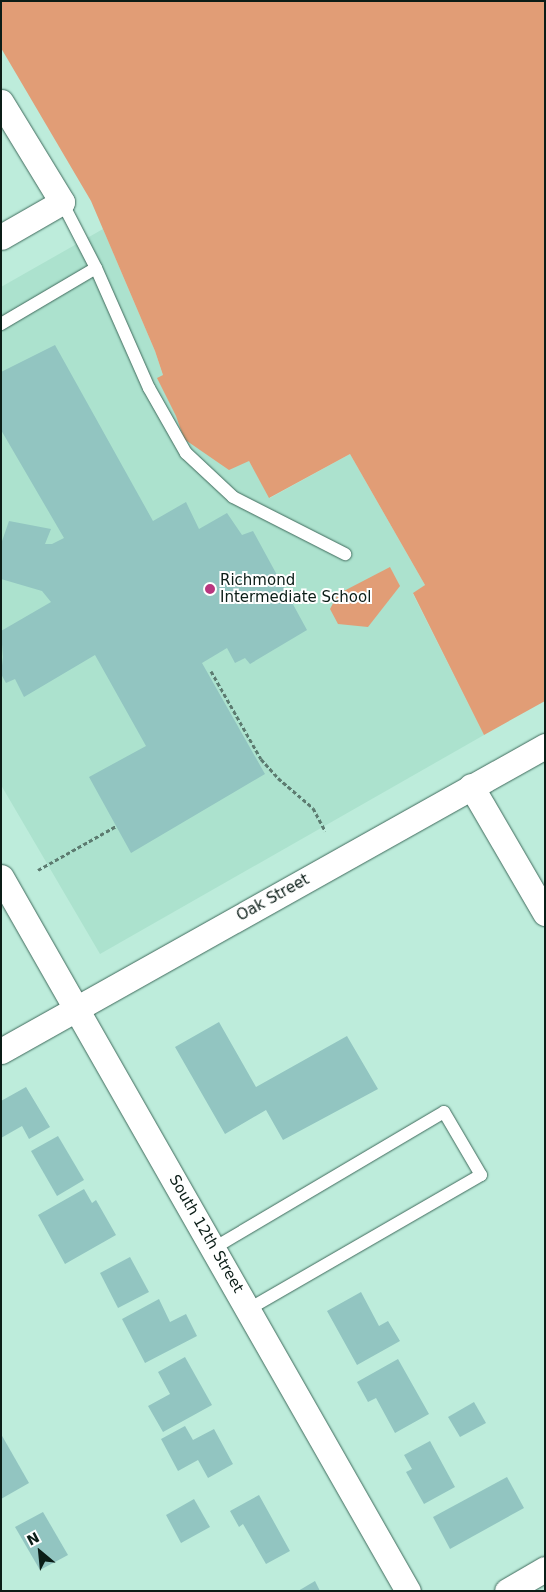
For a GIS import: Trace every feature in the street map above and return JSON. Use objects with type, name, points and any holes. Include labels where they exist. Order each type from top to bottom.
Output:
[{"type":"street","points":[[1,102],[61,200],[1,237]]},
{"type":"street","name":"Oak Street","points":[[1,1051],[545,746]]},
{"type":"street","points":[[471,786],[545,913]]},
{"type":"street","name":"South 12th Street","points":[[1,878],[249,1309],[408,1591]]},
{"type":"street","points":[[507,1591],[545,1569]]},
{"type":"lane","points":[[61,200],[96,268],[149,388],[186,453],[233,497],[346,554]]},
{"type":"lane","points":[[1,324],[96,268]]},
{"type":"lane","points":[[214,1248],[444,1112],[480,1175],[249,1309]]},
{"type":"path","points":[[212,672],[262,759],[278,778],[313,808],[325,831]]},
{"type":"path","points":[[38,870],[116,826]]},
{"type":"shaded area","points":[[1,1],[545,1],[545,701],[484,735],[413,593],[425,585],[350,454],[269,498],[249,461],[229,470],[184,439],[176,416],[157,378],[163,375],[155,351],[91,201],[1,48]]},
{"type":"shaded area","name":"Richmond Intermediate School","points":[[103,229],[155,351],[184,439],[249,461],[270,498],[350,454],[425,585],[413,594],[484,735],[100,954],[1,785],[1,287]]},
{"type":"shaded area","points":[[390,567],[400,586],[368,627],[338,624],[330,609],[338,594]]},
{"type":"building","points":[[55,345],[153,521],[186,502],[199,529],[227,513],[242,535],[253,531],[307,630],[250,664],[245,658],[235,663],[227,648],[202,663],[265,774],[131,853],[89,777],[146,746],[95,655],[24,697],[15,679],[6,683],[1,674],[3,657],[1,631],[51,602],[42,591],[1,579],[1,544],[9,521],[51,529],[45,544],[52,544],[64,538],[1,430],[1,372]]},
{"type":"building","points":[[219,1022],[256,1087],[347,1036],[378,1089],[283,1140],[266,1110],[225,1134],[175,1047]]},
{"type":"building","points":[[26,1087],[50,1127],[29,1139],[22,1126],[1,1138],[1,1101]]},
{"type":"building","points":[[58,1136],[84,1180],[57,1196],[31,1151]]},
{"type":"building","points":[[84,1189],[92,1203],[96,1200],[116,1235],[65,1264],[38,1215]]},
{"type":"building","points":[[130,1257],[149,1292],[118,1308],[100,1273]]},
{"type":"building","points":[[361,1292],[379,1326],[388,1321],[400,1341],[357,1365],[327,1311]]},
{"type":"building","points":[[159,1299],[170,1322],[186,1314],[197,1336],[145,1363],[122,1319]]},
{"type":"building","points":[[185,1357],[212,1405],[163,1432],[148,1406],[170,1394],[158,1372]]},
{"type":"building","points":[[398,1359],[429,1414],[395,1433],[376,1398],[368,1402],[357,1382]]},
{"type":"building","points":[[474,1402],[486,1423],[460,1437],[448,1417]]},
{"type":"building","points":[[185,1426],[193,1440],[214,1429],[233,1464],[208,1478],[198,1460],[178,1471],[161,1439]]},
{"type":"building","points":[[1,1434],[29,1483],[1,1499]]},
{"type":"building","points":[[430,1441],[455,1487],[424,1504],[406,1472],[412,1469],[404,1455]]},
{"type":"building","points":[[507,1477],[524,1508],[450,1549],[433,1517]]},
{"type":"building","points":[[259,1495],[290,1551],[266,1564],[243,1524],[239,1527],[230,1511]]},
{"type":"building","points":[[194,1499],[210,1527],[181,1543],[166,1515]]},
{"type":"building","points":[[43,1512],[68,1555],[40,1570],[15,1527]]},
{"type":"building","points":[[315,1581],[320,1591],[298,1591]]},
{"type":"place","name":"Richmond Intermediate School","points":[[210,589]]}]
